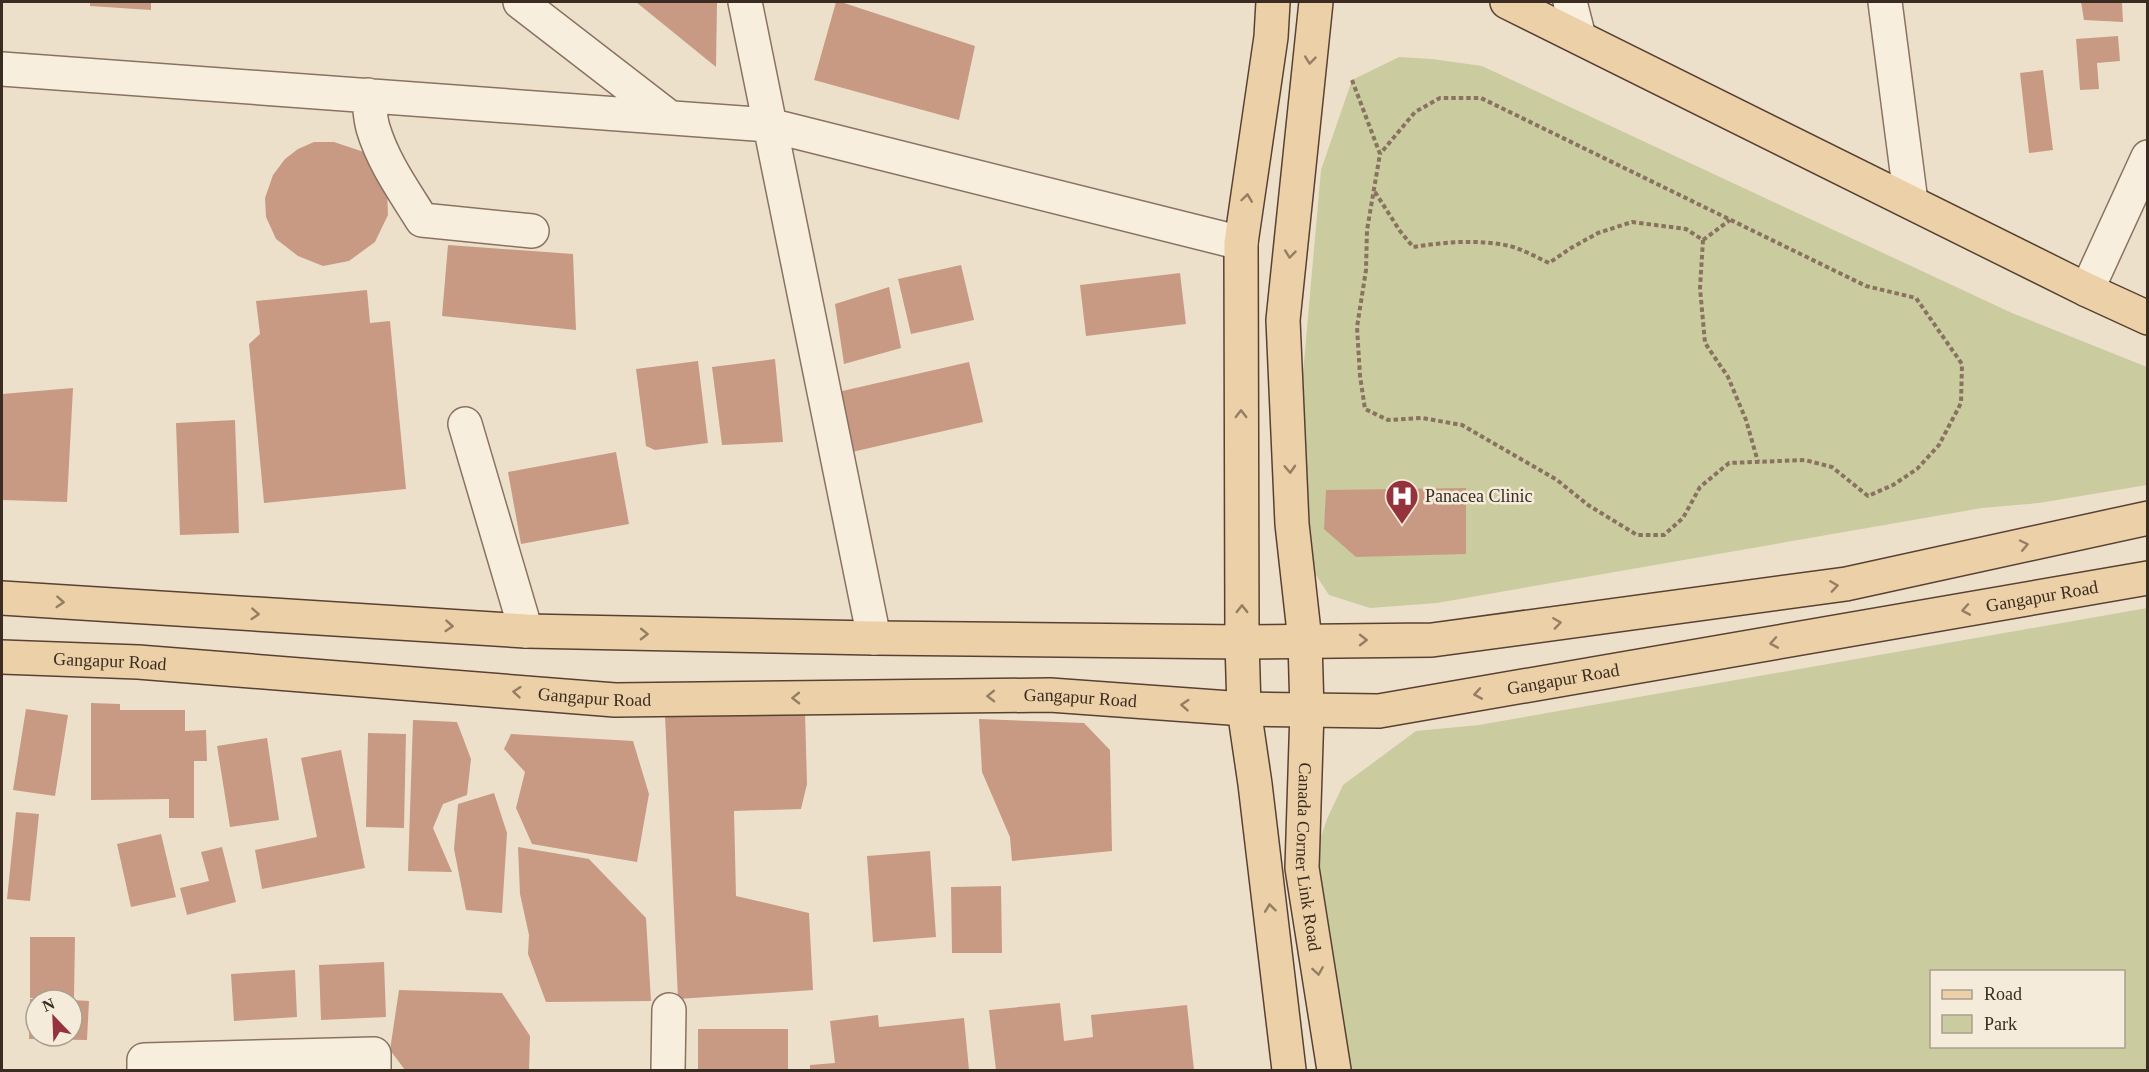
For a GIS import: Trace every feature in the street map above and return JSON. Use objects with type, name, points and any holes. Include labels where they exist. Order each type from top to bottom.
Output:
[{"type":"main road","points":[[1273,2],[1271,37],[1241,243],[1242,642],[1244,709],[1289,1071]]},
{"type":"main road","name":"Canada Corner Link Road","points":[[1316,2],[1283,320],[1292,524],[1305,641],[1307,711],[1302,868],[1334,1071]]},
{"type":"main road","points":[[1507,2],[2087,290],[2148,318]]},
{"type":"main road","points":[[2,598],[526,631],[1242,642],[1432,640],[1846,584],[2148,518]]},
{"type":"main road","name":"Gangapur Road","points":[[2,657],[138,662],[615,700],[1050,695],[1244,709],[1379,711],[2148,578]]},
{"type":"street","points":[[520,2],[669,117]]},
{"type":"street","points":[[745,2],[874,638]]},
{"type":"street","points":[[1570,2],[1579,38]]},
{"type":"street","points":[[1885,2],[1911,202]]},
{"type":"street","points":[[2,69],[769,125],[1241,243]]},
{"type":"street","points":[[368,95],[373,127],[384,155],[422,220],[532,231]]},
{"type":"street","points":[[2087,290],[2148,158]]},
{"type":"street","points":[[465,424],[526,631]]},
{"type":"street","points":[[668,1071],[669,1010]]},
{"type":"street","points":[[144,1071],[144,1060],[374,1054],[374,1071]]},
{"type":"path","points":[[1352,80],[1380,154],[1367,230],[1366,270],[1357,327],[1365,409],[1388,420],[1422,418],[1462,425],[1557,480],[1588,505],[1636,535],[1664,535],[1683,518],[1700,487],[1729,463],[1805,460],[1832,466],[1868,496],[1893,485],[1917,469],[1939,445],[1961,403],[1962,364],[1916,298],[1866,286],[1481,98],[1440,98],[1415,112],[1380,154]]},
{"type":"path","points":[[1374,192],[1413,247],[1444,242],[1480,242],[1511,247],[1549,263],[1598,233],[1632,222],[1686,228],[1703,240]]},
{"type":"path","points":[[1730,220],[1703,240],[1700,288],[1705,342],[1728,377],[1746,420],[1758,462]]},
{"type":"green space","points":[[1399,57],[1482,66],[2012,313],[2147,367],[2147,485],[2039,503],[1982,508],[1437,603],[1370,608],[1329,595],[1302,554],[1290,520],[1321,170],[1352,80]]},
{"type":"green space","points":[[2147,608],[2147,1070],[1337,1070],[1314,857],[1327,819],[1343,785],[1416,731],[1479,725]]},
{"type":"building","points":[[90,2],[151,2],[151,10],[90,6]]},
{"type":"building","points":[[636,2],[717,2],[716,67]]},
{"type":"building","points":[[836,2],[975,46],[959,120],[814,80]]},
{"type":"building","points":[[2081,2],[2122,2],[2123,22],[2084,20]]},
{"type":"building","points":[[2118,36],[2120,61],[2097,63],[2099,89],[2080,90],[2076,39]]},
{"type":"building","points":[[2043,70],[2053,150],[2029,153],[2020,73]]},
{"type":"building","points":[[314,142],[334,142],[364,152],[387,188],[388,215],[375,242],[349,261],[323,266],[298,256],[276,239],[266,217],[265,198],[273,175],[285,159],[298,149]]},
{"type":"building","points":[[448,245],[573,254],[576,330],[442,316]]},
{"type":"building","points":[[961,265],[974,320],[911,334],[898,279]]},
{"type":"building","points":[[1180,273],[1186,324],[1086,336],[1080,285]]},
{"type":"building","points":[[889,287],[901,348],[844,364],[835,304]]},
{"type":"building","points":[[367,290],[370,323],[390,321],[406,489],[264,503],[249,344],[260,334],[256,301]]},
{"type":"building","points":[[775,359],[783,442],[722,445],[712,367]]},
{"type":"building","points":[[698,361],[708,443],[655,450],[646,446],[636,369]]},
{"type":"building","points":[[969,362],[983,422],[852,452],[838,392]]},
{"type":"building","points":[[73,388],[67,502],[2,500],[2,394]]},
{"type":"building","points":[[235,420],[239,533],[180,535],[176,423]]},
{"type":"building","points":[[616,452],[629,524],[521,544],[508,472]]},
{"type":"building","points":[[1466,488],[1466,554],[1356,557],[1324,529],[1326,490]]},
{"type":"building","points":[[91,703],[120,704],[120,710],[185,710],[185,731],[206,730],[207,761],[194,761],[194,818],[169,818],[169,799],[91,800]]},
{"type":"building","points":[[26,709],[68,715],[55,796],[13,790]]},
{"type":"building","points":[[805,711],[807,784],[801,809],[734,811],[736,896],[809,913],[813,990],[678,999],[665,715]]},
{"type":"building","points":[[979,719],[1084,723],[1110,750],[1112,851],[1012,861],[1010,837],[982,772]]},
{"type":"building","points":[[413,720],[457,722],[471,759],[467,795],[443,804],[433,828],[452,872],[408,871]]},
{"type":"building","points":[[368,733],[406,734],[404,828],[366,827]]},
{"type":"building","points":[[511,734],[633,741],[649,794],[637,862],[532,844],[516,808],[525,772],[504,749]]},
{"type":"building","points":[[267,738],[279,820],[230,827],[217,746]]},
{"type":"building","points":[[341,750],[365,868],[262,889],[255,850],[317,837],[301,758]]},
{"type":"building","points":[[494,793],[507,833],[502,913],[466,910],[454,849],[458,804]]},
{"type":"building","points":[[16,812],[39,814],[30,901],[7,899]]},
{"type":"building","points":[[161,834],[176,897],[131,907],[117,844]]},
{"type":"building","points":[[222,847],[236,902],[187,915],[180,888],[209,881],[201,852]]},
{"type":"building","points":[[518,847],[589,859],[646,918],[651,1001],[546,1002],[528,954],[529,935],[520,894]]},
{"type":"building","points":[[930,851],[936,937],[873,942],[867,856]]},
{"type":"building","points":[[1001,886],[1002,953],[952,953],[951,887]]},
{"type":"building","points":[[30,937],[75,937],[74,988],[30,988]]},
{"type":"building","points":[[384,962],[386,1017],[321,1020],[319,965]]},
{"type":"building","points":[[295,970],[297,1017],[234,1021],[231,974]]},
{"type":"building","points":[[399,990],[502,993],[530,1036],[529,1070],[405,1070],[390,1050]]},
{"type":"building","points":[[84,1001],[89,1001],[87,1040],[84,1040]]},
{"type":"building","points":[[1060,1003],[1064,1041],[1093,1037],[1091,1015],[1187,1005],[1194,1070],[996,1070],[989,1010]]},
{"type":"building","points":[[878,1015],[879,1027],[964,1018],[969,1070],[810,1070],[810,1065],[835,1063],[830,1021]]},
{"type":"building","points":[[698,1029],[788,1029],[788,1070],[698,1070]]},
{"type":"place","name":"Panacea Clinic","points":[[1402,525]]}]
